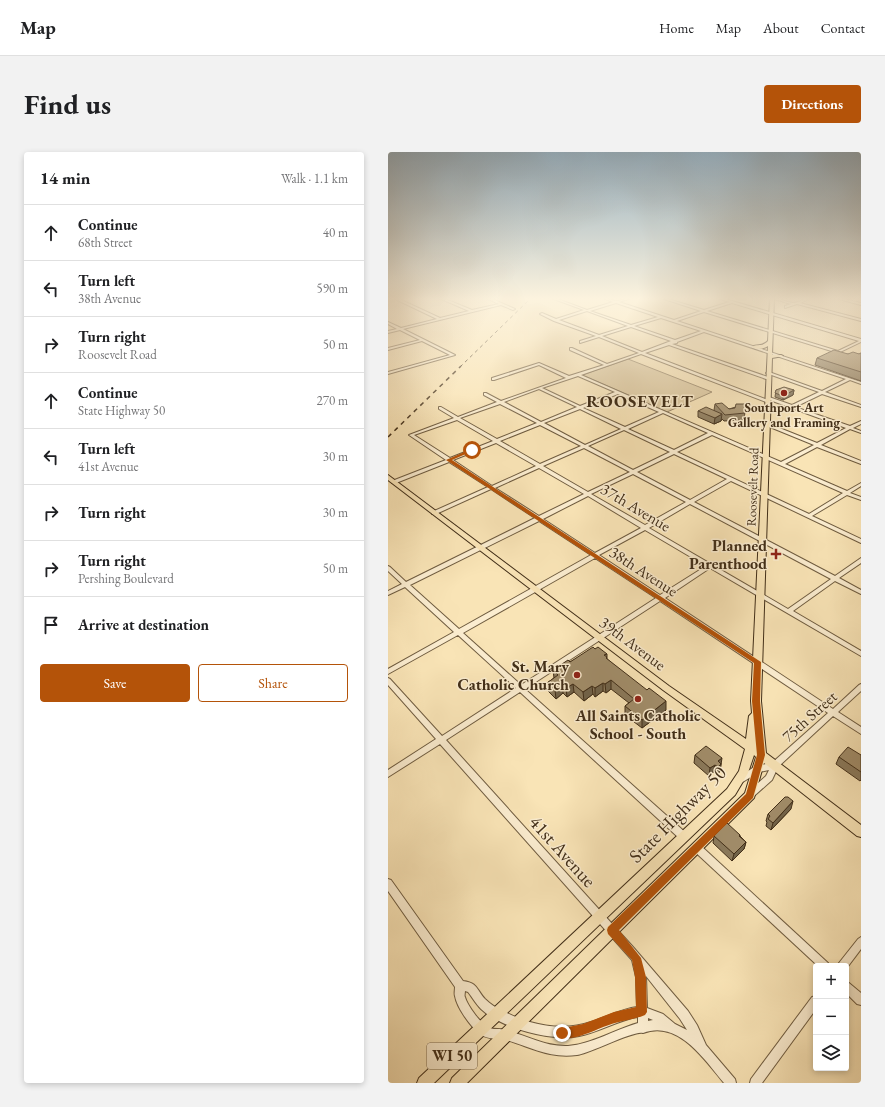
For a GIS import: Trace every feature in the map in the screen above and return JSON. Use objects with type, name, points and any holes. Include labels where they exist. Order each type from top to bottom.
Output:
[{"type":"main road","points":[[754,347],[764,347],[770,342]]},
{"type":"main road","name":"Roosevelt Road","points":[[756,701],[764,456],[770,342]]},
{"type":"main road","points":[[769,355],[782,356]]},
{"type":"main road","name":"39th Avenue","points":[[391,480],[666,688],[775,765],[861,832]]},
{"type":"main road","name":"State Highway 50","points":[[424,1083],[731,792],[741,780],[748,764],[756,701]]},
{"type":"main road","name":"WI 50","points":[[457,1083],[750,796],[761,755],[756,701]]},
{"type":"street","points":[[388,350],[418,341]]},
{"type":"street","points":[[389,372],[453,355],[426,341]]},
{"type":"street","points":[[612,341],[861,432]]},
{"type":"street","points":[[737,341],[754,347],[769,355]]},
{"type":"street","points":[[803,341],[838,352],[858,341]]},
{"type":"street","points":[[457,418],[539,388],[676,342]]},
{"type":"street","points":[[670,344],[822,392],[861,406]]},
{"type":"street","points":[[571,349],[607,365]]},
{"type":"street","points":[[782,356],[861,383]]},
{"type":"street","points":[[493,379],[539,364],[570,378]]},
{"type":"street","points":[[579,375],[861,499]]},
{"type":"street","points":[[793,406],[850,379]]},
{"type":"street","points":[[539,388],[861,541]]},
{"type":"street","points":[[391,480],[448,460],[619,392]]},
{"type":"street","points":[[485,394],[861,592]]},
{"type":"street","name":"37th Avenue","points":[[440,408],[590,494],[861,654]]},
{"type":"street","points":[[434,513],[662,412]]},
{"type":"street","name":"38th Avenue","points":[[457,418],[411,436],[540,519],[861,731]]},
{"type":"street","points":[[781,464],[861,422]]},
{"type":"street","points":[[766,424],[861,462]]},
{"type":"street","points":[[388,593],[482,548],[712,433]]},
{"type":"street","points":[[388,672],[460,633],[731,479]]},
{"type":"street","points":[[809,516],[861,484]]},
{"type":"street","points":[[790,611],[861,560]]},
{"type":"street","points":[[388,774],[710,566]]},
{"type":"street","points":[[388,568],[683,836]]},
{"type":"street","name":"41st Avenue","points":[[388,681],[636,958],[684,1015],[693,1029],[703,1050]]},
{"type":"street","name":"75th Street","points":[[750,796],[770,778],[775,765],[861,687]]},
{"type":"street","name":"75th Street","points":[[741,780],[757,769],[775,765]]},
{"type":"street","points":[[697,848],[822,963]]},
{"type":"street","points":[[388,883],[460,986],[461,1000],[480,1029],[488,1033],[507,1035],[542,1048],[568,1051],[582,1049],[625,1032],[662,1025],[672,1027]]},
{"type":"street","points":[[844,963],[861,942]]},
{"type":"street","points":[[636,958],[640,977],[643,1028]]},
{"type":"street","points":[[460,986],[470,987],[486,1007],[497,1013],[544,1031],[569,1032],[583,1030],[632,1012],[655,1014],[672,1027],[690,1037],[731,1083]]},
{"type":"street","points":[[849,989],[861,1000]]},
{"type":"street","points":[[755,1083],[813,1005]]},
{"type":"shaded area","points":[[628,359],[712,392],[667,412],[582,375]]},
{"type":"building","points":[[834,350],[848,354],[853,352],[859,354],[861,353],[861,372],[817,358]]},
{"type":"building","points":[[784,387],[794,390],[783,396],[775,393],[776,390]]},
{"type":"building","points":[[722,403],[729,409],[735,408],[736,404],[746,404],[745,413],[725,415],[715,404]]},
{"type":"building","points":[[706,407],[722,414],[715,418],[698,411]]},
{"type":"building","points":[[593,647],[595,649],[598,647],[607,654],[604,655],[607,657],[606,658],[647,690],[649,688],[666,701],[642,720],[625,706],[634,699],[611,680],[595,688],[592,686],[583,692],[573,684],[566,688],[563,685],[555,690],[547,683],[558,675],[553,670],[568,660],[570,662]]},
{"type":"building","points":[[706,746],[722,758],[718,761],[721,764],[718,767],[715,765],[710,768],[695,755]]},
{"type":"building","points":[[848,747],[861,755],[861,772],[839,757]]},
{"type":"building","points":[[785,797],[788,797],[793,801],[773,823],[768,819],[770,816],[768,814]]},
{"type":"building","points":[[727,823],[746,842],[734,854],[714,836]]},
{"type":"railway","points":[[460,367],[486,341]]},
{"type":"railway","points":[[388,437],[461,366]]},
{"type":"place","name":"Southport Art Gallery and Framing","points":[[784,393]]},
{"type":"place","name":"Planned Parenthood","points":[[776,554]]},
{"type":"place","name":"St. Mary Catholic Church","points":[[577,675]]},
{"type":"place","name":"All Saints Catholic School - South","points":[[638,699]]},
{"type":"district","name":"ROOSEVELT","points":[[640,401]]},
{"type":"route","points":[[472,450],[448,460],[758,662],[756,701],[761,755],[750,796],[612,930],[636,958],[640,971],[642,1012],[632,1012],[583,1030],[562,1033]]}]
